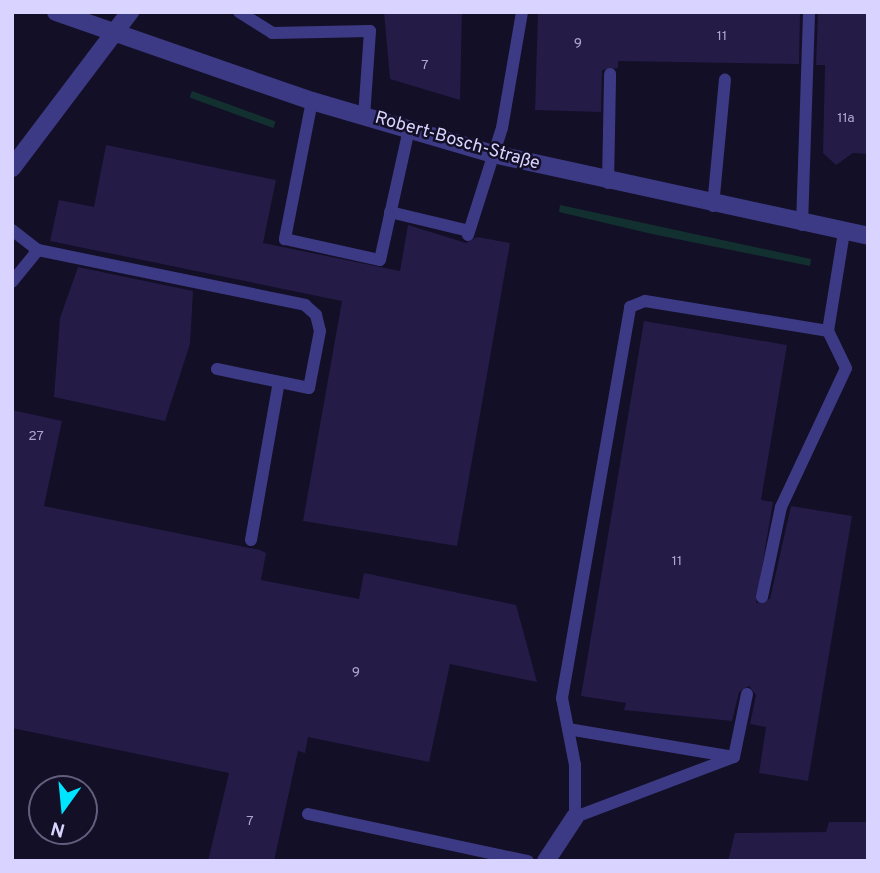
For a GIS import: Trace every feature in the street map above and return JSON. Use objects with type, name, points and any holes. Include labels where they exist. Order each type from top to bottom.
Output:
[{"type":"street","name":"Robert-Bosch-Straße","points":[[56,12],[312,101],[493,154],[713,206],[868,236]]},
{"type":"street","points":[[12,168],[130,12]]},
{"type":"street","points":[[546,861],[575,817]]},
{"type":"lane","points":[[239,12],[272,33],[370,31],[364,116]]},
{"type":"lane","points":[[390,212],[469,233],[517,65],[522,12]]},
{"type":"lane","points":[[802,225],[809,12]]},
{"type":"lane","points":[[608,183],[610,74]]},
{"type":"lane","points":[[713,206],[725,80]]},
{"type":"lane","points":[[312,101],[285,239],[380,260],[409,130]]},
{"type":"lane","points":[[12,230],[38,250],[305,306],[320,331],[309,388],[217,369]]},
{"type":"lane","points":[[762,597],[781,507],[845,368],[828,331],[844,232]]},
{"type":"lane","points":[[12,282],[38,250]]},
{"type":"lane","points":[[734,757],[575,817],[568,729],[562,698],[629,307],[645,301],[828,331]]},
{"type":"lane","points":[[251,540],[279,382]]},
{"type":"lane","points":[[734,757],[747,694]]},
{"type":"lane","points":[[568,729],[734,757]]},
{"type":"lane","points":[[307,814],[528,861]]},
{"type":"green space","points":[[192,91],[276,121],[273,128],[190,98]]},
{"type":"green space","points":[[560,205],[811,259],[810,266],[559,212]]},
{"type":"building","points":[[384,12],[462,12],[460,100],[390,79]]},
{"type":"building","points":[[538,12],[800,12],[799,64],[618,61],[618,68],[602,70],[601,112],[535,110]]},
{"type":"building","points":[[818,12],[868,12],[868,154],[853,153],[836,165],[823,153],[825,65],[816,65]]},
{"type":"building","points":[[106,145],[276,180],[263,243],[400,271],[408,225],[466,243],[477,237],[510,243],[457,546],[303,521],[342,301],[50,241],[59,200],[94,207]]},
{"type":"building","points":[[78,267],[193,291],[190,344],[165,421],[54,397],[60,318]]},
{"type":"building","points":[[644,321],[787,345],[761,500],[773,502],[756,603],[770,599],[791,506],[852,516],[808,781],[759,773],[766,727],[750,724],[756,695],[749,686],[739,692],[732,721],[624,710],[626,703],[581,696]]},
{"type":"building","points":[[12,410],[62,421],[44,506],[260,550],[266,553],[261,580],[359,599],[364,573],[516,605],[537,682],[450,664],[429,762],[308,737],[305,753],[298,751],[274,861],[208,861],[229,773],[12,728]]},
{"type":"building","points":[[829,822],[868,822],[868,861],[728,861],[735,833],[826,832]]}]
